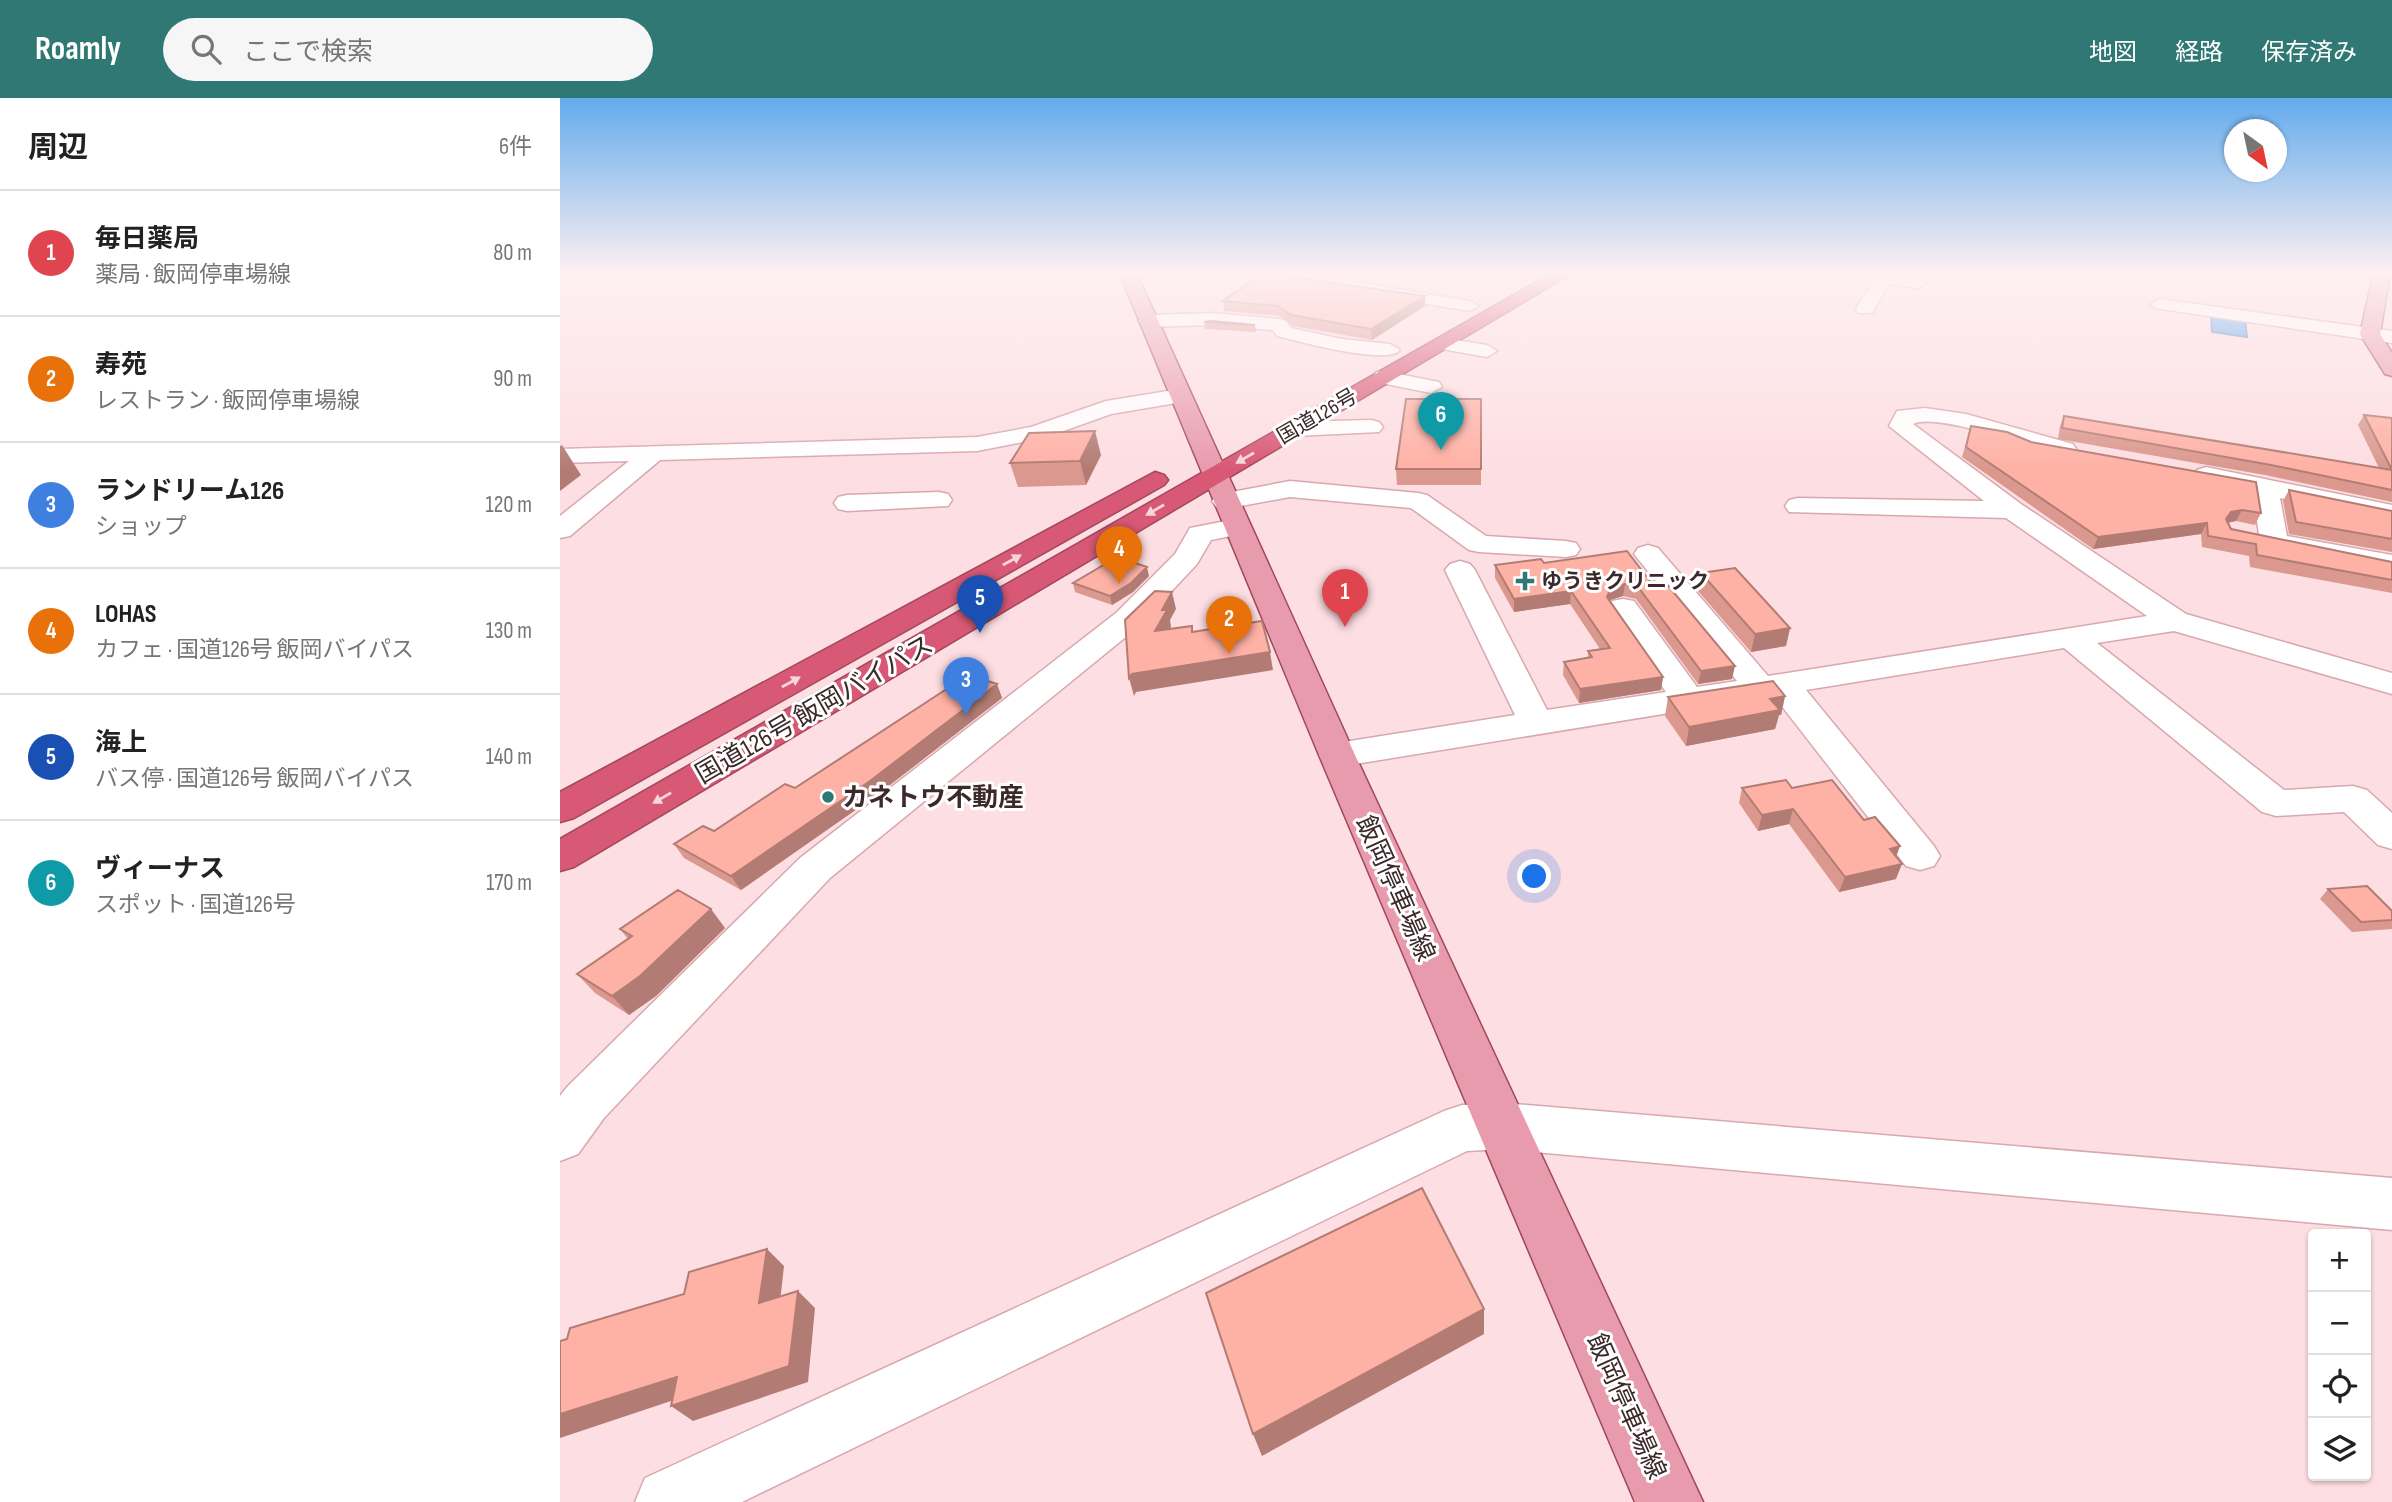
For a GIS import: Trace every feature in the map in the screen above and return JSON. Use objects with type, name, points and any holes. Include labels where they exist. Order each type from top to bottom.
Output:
[{"type":"highway","name":"国道126号","points":[[1355,369],[1413,338]]},
{"type":"highway","name":"国道126号","points":[[1221,480],[1295,429],[1454,338]]},
{"type":"highway","name":"国道126号 飯岡バイパス","points":[[560,809],[760,699],[1221,480]]},
{"type":"highway","name":"国道126号 飯岡バイパス","points":[[560,857],[1221,480]]},
{"type":"main road","name":"飯岡停車場線","points":[[1154,338],[1221,480],[1337,755],[1669,1502]]},
{"type":"main road","points":[[2372,338],[2389,365]]},
{"type":"street","points":[[1309,338],[1342,345],[1390,350]]},
{"type":"street","points":[[1443,344],[1487,351]]},
{"type":"street","points":[[2361,357],[2389,365]]},
{"type":"street","points":[[1384,377],[1432,387]]},
{"type":"street","points":[[560,456],[892,447],[1004,440],[1037,433],[1099,410],[1180,396]]},
{"type":"street","points":[[2040,463],[2084,462],[2028,443],[1988,425],[1920,414],[1905,416],[1901,426],[2012,510],[2175,621],[2392,684]]},
{"type":"street","points":[[1295,429],[1371,427]]},
{"type":"street","points":[[892,447],[847,503],[939,500]]},
{"type":"street","points":[[560,530],[653,454]]},
{"type":"street","points":[[560,1137],[586,1102],[815,868],[1127,620],[1187,558],[1200,534],[1221,480],[1419,501],[1479,544],[1566,549]]},
{"type":"street","points":[[2185,480],[2392,513]]},
{"type":"street","points":[[2267,494],[2261,536],[2274,542],[2392,564]]},
{"type":"street","points":[[1798,506],[2012,510]]},
{"type":"street","points":[[1648,554],[1772,686],[1920,856]]},
{"type":"street","points":[[1460,570],[1536,723]]},
{"type":"street","points":[[1623,608],[1688,699]]},
{"type":"street","points":[[1337,755],[2175,621]]},
{"type":"street","points":[[2069,637],[2276,803],[2353,799],[2392,835]]},
{"type":"street","points":[[560,793],[639,751],[760,699]]},
{"type":"street","points":[[669,1502],[1462,1128],[1503,1126],[2392,1204]]},
{"type":"building","points":[[1406,399],[1481,399],[1481,469],[1396,469]]},
{"type":"building","points":[[2364,415],[2392,418],[2392,470]]},
{"type":"building","points":[[2064,416],[2392,470],[2392,490],[2271,465],[2062,428]]},
{"type":"building","points":[[1971,426],[2007,432],[2031,442],[2256,482],[2261,513],[2242,510],[2231,512],[2226,519],[2231,529],[2392,562],[2392,580],[2257,555],[2256,544],[2208,536],[2207,523],[2098,537],[1966,447]]},
{"type":"building","points":[[1095,431],[1080,461],[1010,463],[1029,433]]},
{"type":"building","points":[[2289,490],[2392,511],[2392,539],[2296,522]]},
{"type":"building","points":[[1627,551],[1653,585],[1666,583],[1735,666],[1701,671],[1638,587],[1625,584],[1611,587],[1607,597],[1663,677],[1580,689],[1564,662],[1592,657],[1588,651],[1610,648],[1571,591],[1514,599],[1495,565],[1541,559],[1544,563]]},
{"type":"building","points":[[1117,557],[1147,567],[1131,583],[1110,596],[1073,583]]},
{"type":"building","points":[[1735,568],[1790,628],[1755,634],[1701,573]]},
{"type":"building","points":[[1155,591],[1172,592],[1162,610],[1167,610],[1155,631],[1192,626],[1192,632],[1262,621],[1270,652],[1132,674],[1129,678],[1125,620]]},
{"type":"building","points":[[968,675],[997,684],[870,781],[731,876],[674,844],[703,826],[714,831],[785,784],[795,788]]},
{"type":"building","points":[[1773,681],[1785,696],[1770,699],[1780,710],[1689,727],[1668,697]]},
{"type":"building","points":[[1786,780],[1792,788],[1832,780],[1864,820],[1875,817],[1900,846],[1890,849],[1902,864],[1845,877],[1793,809],[1762,815],[1742,788]]},
{"type":"building","points":[[2367,886],[2392,911],[2392,920],[2361,922],[2328,889]]},
{"type":"building","points":[[678,890],[711,909],[640,976],[612,996],[577,974],[632,936],[620,929]]},
{"type":"building","points":[[1422,1188],[1484,1309],[1253,1434],[1206,1293]]},
{"type":"building","points":[[767,1249],[759,1303],[798,1291],[789,1366],[671,1406],[677,1377],[560,1414],[560,1341],[567,1339],[570,1328],[684,1294],[689,1272]]},
{"type":"place","name":"ヴィーナス","points":[[1441,450]]},
{"type":"place","name":"ゆうきクリニック","points":[[1525,581]]},
{"type":"place","name":"LOHAS","points":[[1119,584]]},
{"type":"place","name":"毎日薬局","points":[[1345,627]]},
{"type":"place","name":"海上","points":[[980,633]]},
{"type":"place","name":"寿苑","points":[[1229,654]]},
{"type":"place","name":"ランドリーム126","points":[[966,715]]},
{"type":"place","name":"カネトウ不動産","points":[[828,797]]}]
